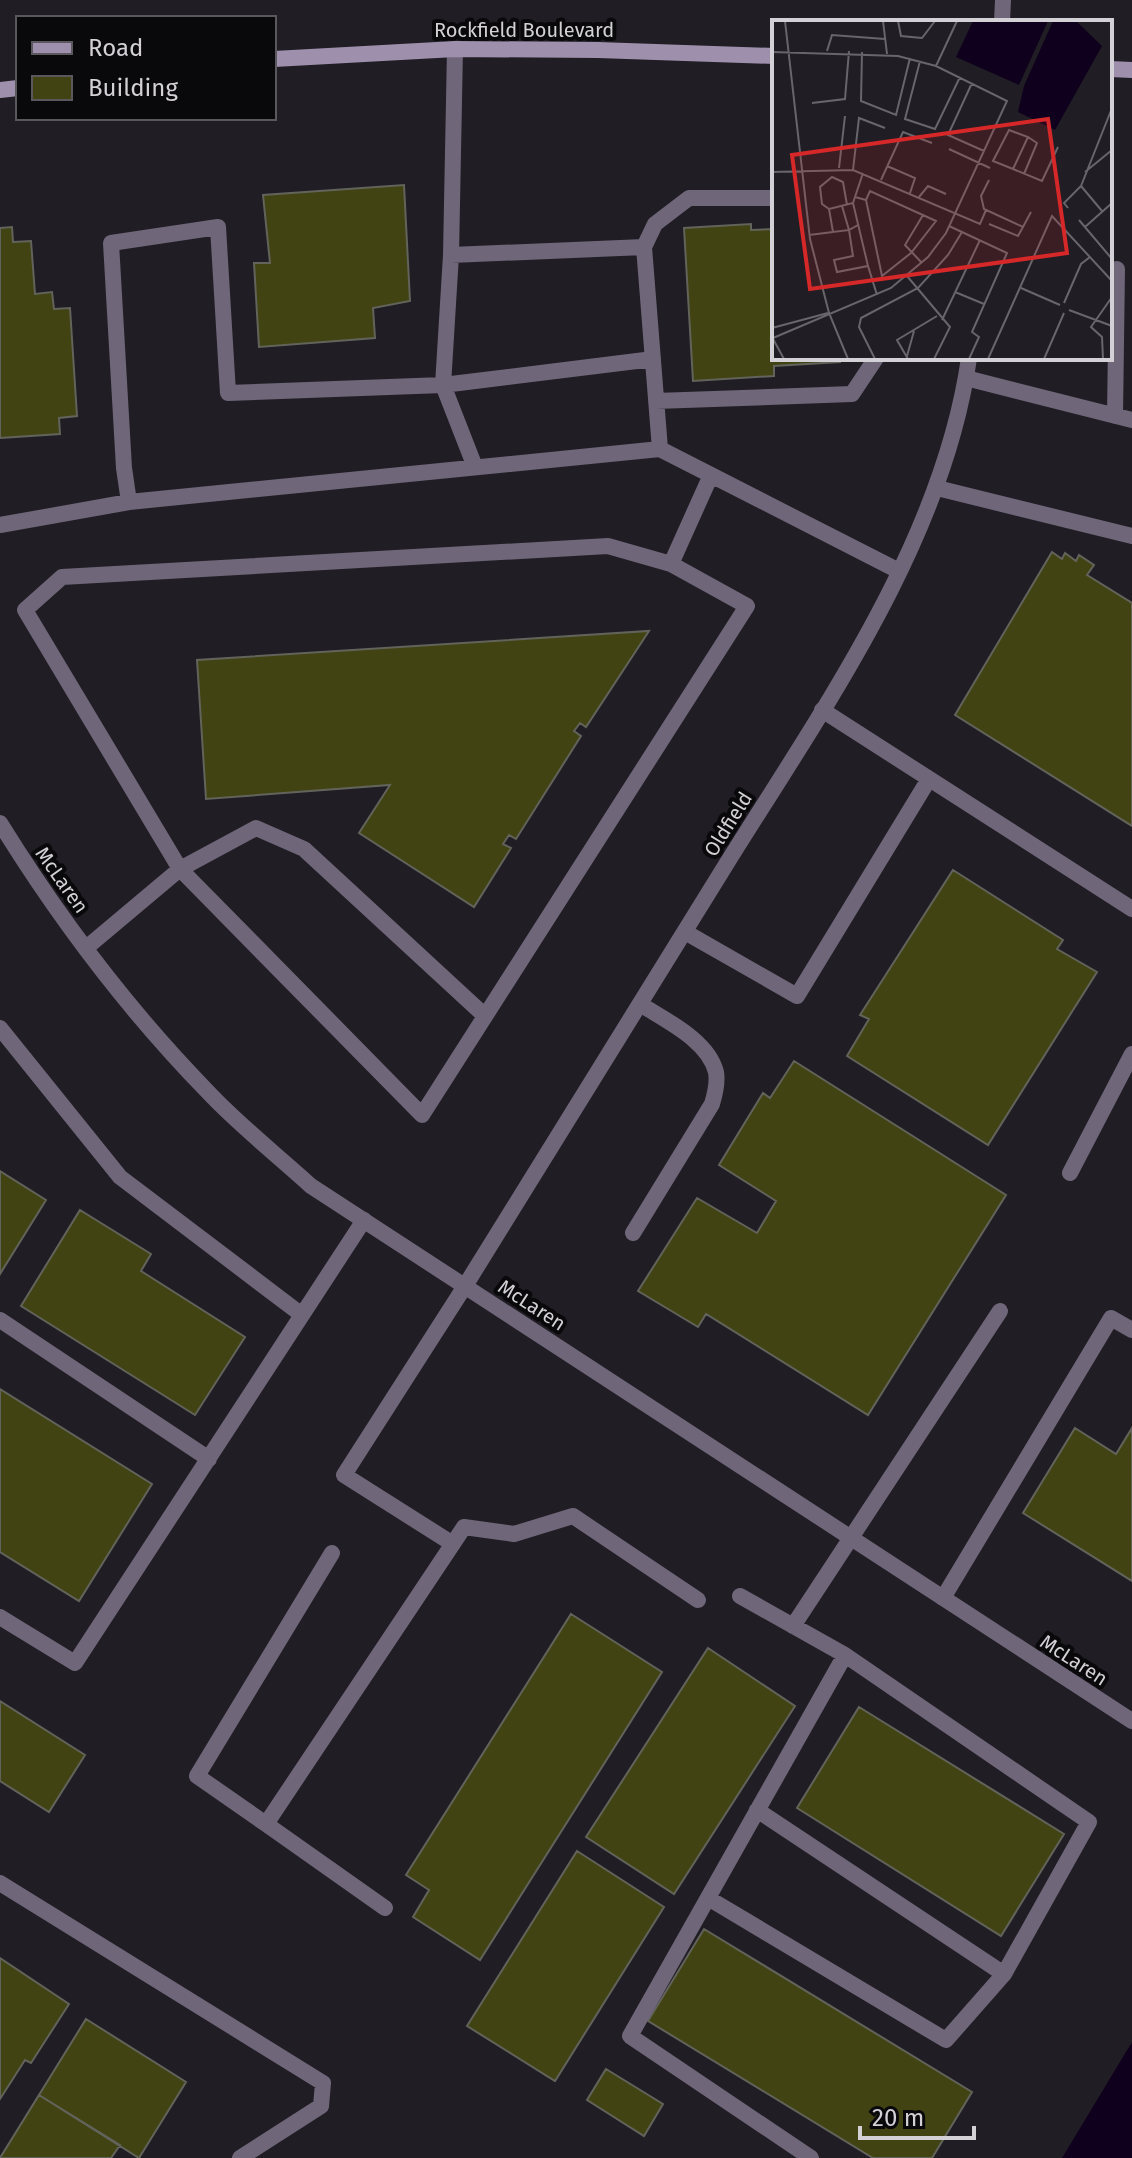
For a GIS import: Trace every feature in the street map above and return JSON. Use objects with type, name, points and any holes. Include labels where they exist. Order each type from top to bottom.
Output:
[{"type":"main road","name":"Rockfield Boulevard","points":[[276,59],[455,49],[772,56]]},
{"type":"main road","points":[[1112,69],[1132,70]]},
{"type":"street","points":[[1002,20],[1003,0]]},
{"type":"street","points":[[455,49],[451,255],[443,385],[475,467]]},
{"type":"street","points":[[660,449],[644,247],[655,224],[689,198],[772,198]]},
{"type":"street","points":[[129,502],[124,468],[111,243],[218,227],[228,393],[443,385],[653,359]]},
{"type":"street","points":[[451,255],[644,247]]},
{"type":"street","points":[[1115,416],[1117,269]]},
{"type":"street","points":[[656,401],[852,394],[875,360]]},
{"type":"street","name":"Oldfield","points":[[453,1544],[344,1475],[465,1286],[870,632],[937,488],[969,360]]},
{"type":"street","points":[[966,378],[1132,420]]},
{"type":"street","points":[[0,525],[129,502],[660,449],[899,571]]},
{"type":"street","points":[[671,564],[711,475]]},
{"type":"street","points":[[937,488],[1132,536]]},
{"type":"street","points":[[608,546],[671,564],[747,606],[422,1115],[180,869],[25,610],[62,577],[608,546]]},
{"type":"street","points":[[822,710],[1132,909]]},
{"type":"street","points":[[685,932],[797,996],[929,779]]},
{"type":"street","name":"McLaren","points":[[0,823],[33,876],[130,1007],[209,1094],[311,1186],[1132,1721]]},
{"type":"street","points":[[86,948],[180,869],[256,828],[304,849],[485,1016]]},
{"type":"street","points":[[633,1233],[712,1104],[717,1087],[716,1071],[706,1053],[692,1039],[640,1004]]},
{"type":"street","points":[[0,1028],[120,1177],[302,1315]]},
{"type":"street","points":[[1070,1173],[1132,1054]]},
{"type":"street","points":[[0,1617],[75,1663],[364,1220]]},
{"type":"street","points":[[793,1626],[1000,1311]]},
{"type":"street","points":[[943,1598],[1111,1318],[1132,1330]]},
{"type":"street","points":[[0,1320],[209,1459]]},
{"type":"street","points":[[266,1824],[464,1527],[514,1534],[573,1516],[698,1600]]},
{"type":"street","points":[[332,1553],[197,1776],[385,1908]]},
{"type":"street","points":[[708,1898],[946,2040],[1004,1974],[1089,1822],[845,1655],[740,1596]]},
{"type":"street","points":[[811,2158],[630,2036],[845,1655]]},
{"type":"street","points":[[757,1810],[1004,1974]]},
{"type":"street","points":[[0,1883],[323,2083],[321,2106],[240,2158]]},
{"type":"shaded area","points":[[1132,2042],[1132,2158],[1062,2158]]},
{"type":"building","points":[[404,185],[410,301],[373,308],[375,338],[259,347],[254,263],[270,263],[263,195]]},
{"type":"building","points":[[751,224],[751,230],[772,229],[772,360],[840,362],[774,366],[774,376],[693,381],[684,228]]},
{"type":"building","points":[[12,227],[13,242],[31,241],[35,294],[52,292],[54,309],[70,308],[77,416],[59,418],[60,434],[0,438],[0,228]]},
{"type":"building","points":[[1052,552],[1062,559],[1065,553],[1076,561],[1079,555],[1094,565],[1087,575],[1132,603],[1132,826],[955,715]]},
{"type":"building","points":[[649,631],[586,727],[580,723],[574,731],[581,736],[516,839],[509,835],[503,844],[511,848],[474,907],[359,833],[390,785],[206,799],[197,660]]},
{"type":"building","points":[[953,870],[1063,940],[1057,949],[1097,972],[988,1145],[847,1056],[869,1019],[860,1015]]},
{"type":"building","points":[[794,1061],[1006,1195],[868,1415],[706,1314],[698,1327],[638,1291],[697,1198],[757,1233],[776,1201],[719,1165],[763,1093],[770,1098]]},
{"type":"building","points":[[0,1171],[46,1200],[0,1274]]},
{"type":"building","points":[[80,1210],[151,1254],[141,1271],[245,1337],[195,1415],[21,1306]]},
{"type":"building","points":[[0,1389],[152,1484],[79,1601],[0,1552]]},
{"type":"building","points":[[1075,1428],[1116,1454],[1132,1428],[1132,1581],[1023,1513]]},
{"type":"building","points":[[571,1614],[662,1672],[480,1960],[413,1917],[429,1890],[406,1875]]},
{"type":"building","points":[[708,1648],[795,1706],[674,1894],[586,1837]]},
{"type":"building","points":[[0,1701],[85,1755],[49,1812],[0,1781]]},
{"type":"building","points":[[859,1707],[1064,1834],[1001,1936],[797,1808]]},
{"type":"building","points":[[577,1851],[664,1907],[555,2081],[467,2026]]},
{"type":"building","points":[[704,1929],[972,2092],[932,2158],[873,2158],[648,2021]]},
{"type":"building","points":[[0,1958],[69,2004],[31,2063],[25,2060],[0,2099]]},
{"type":"building","points":[[86,2019],[186,2082],[139,2158],[39,2095]]},
{"type":"building","points":[[606,2069],[663,2104],[644,2136],[587,2100]]},
{"type":"building","points":[[39,2095],[120,2145],[111,2158],[0,2158]]}]
